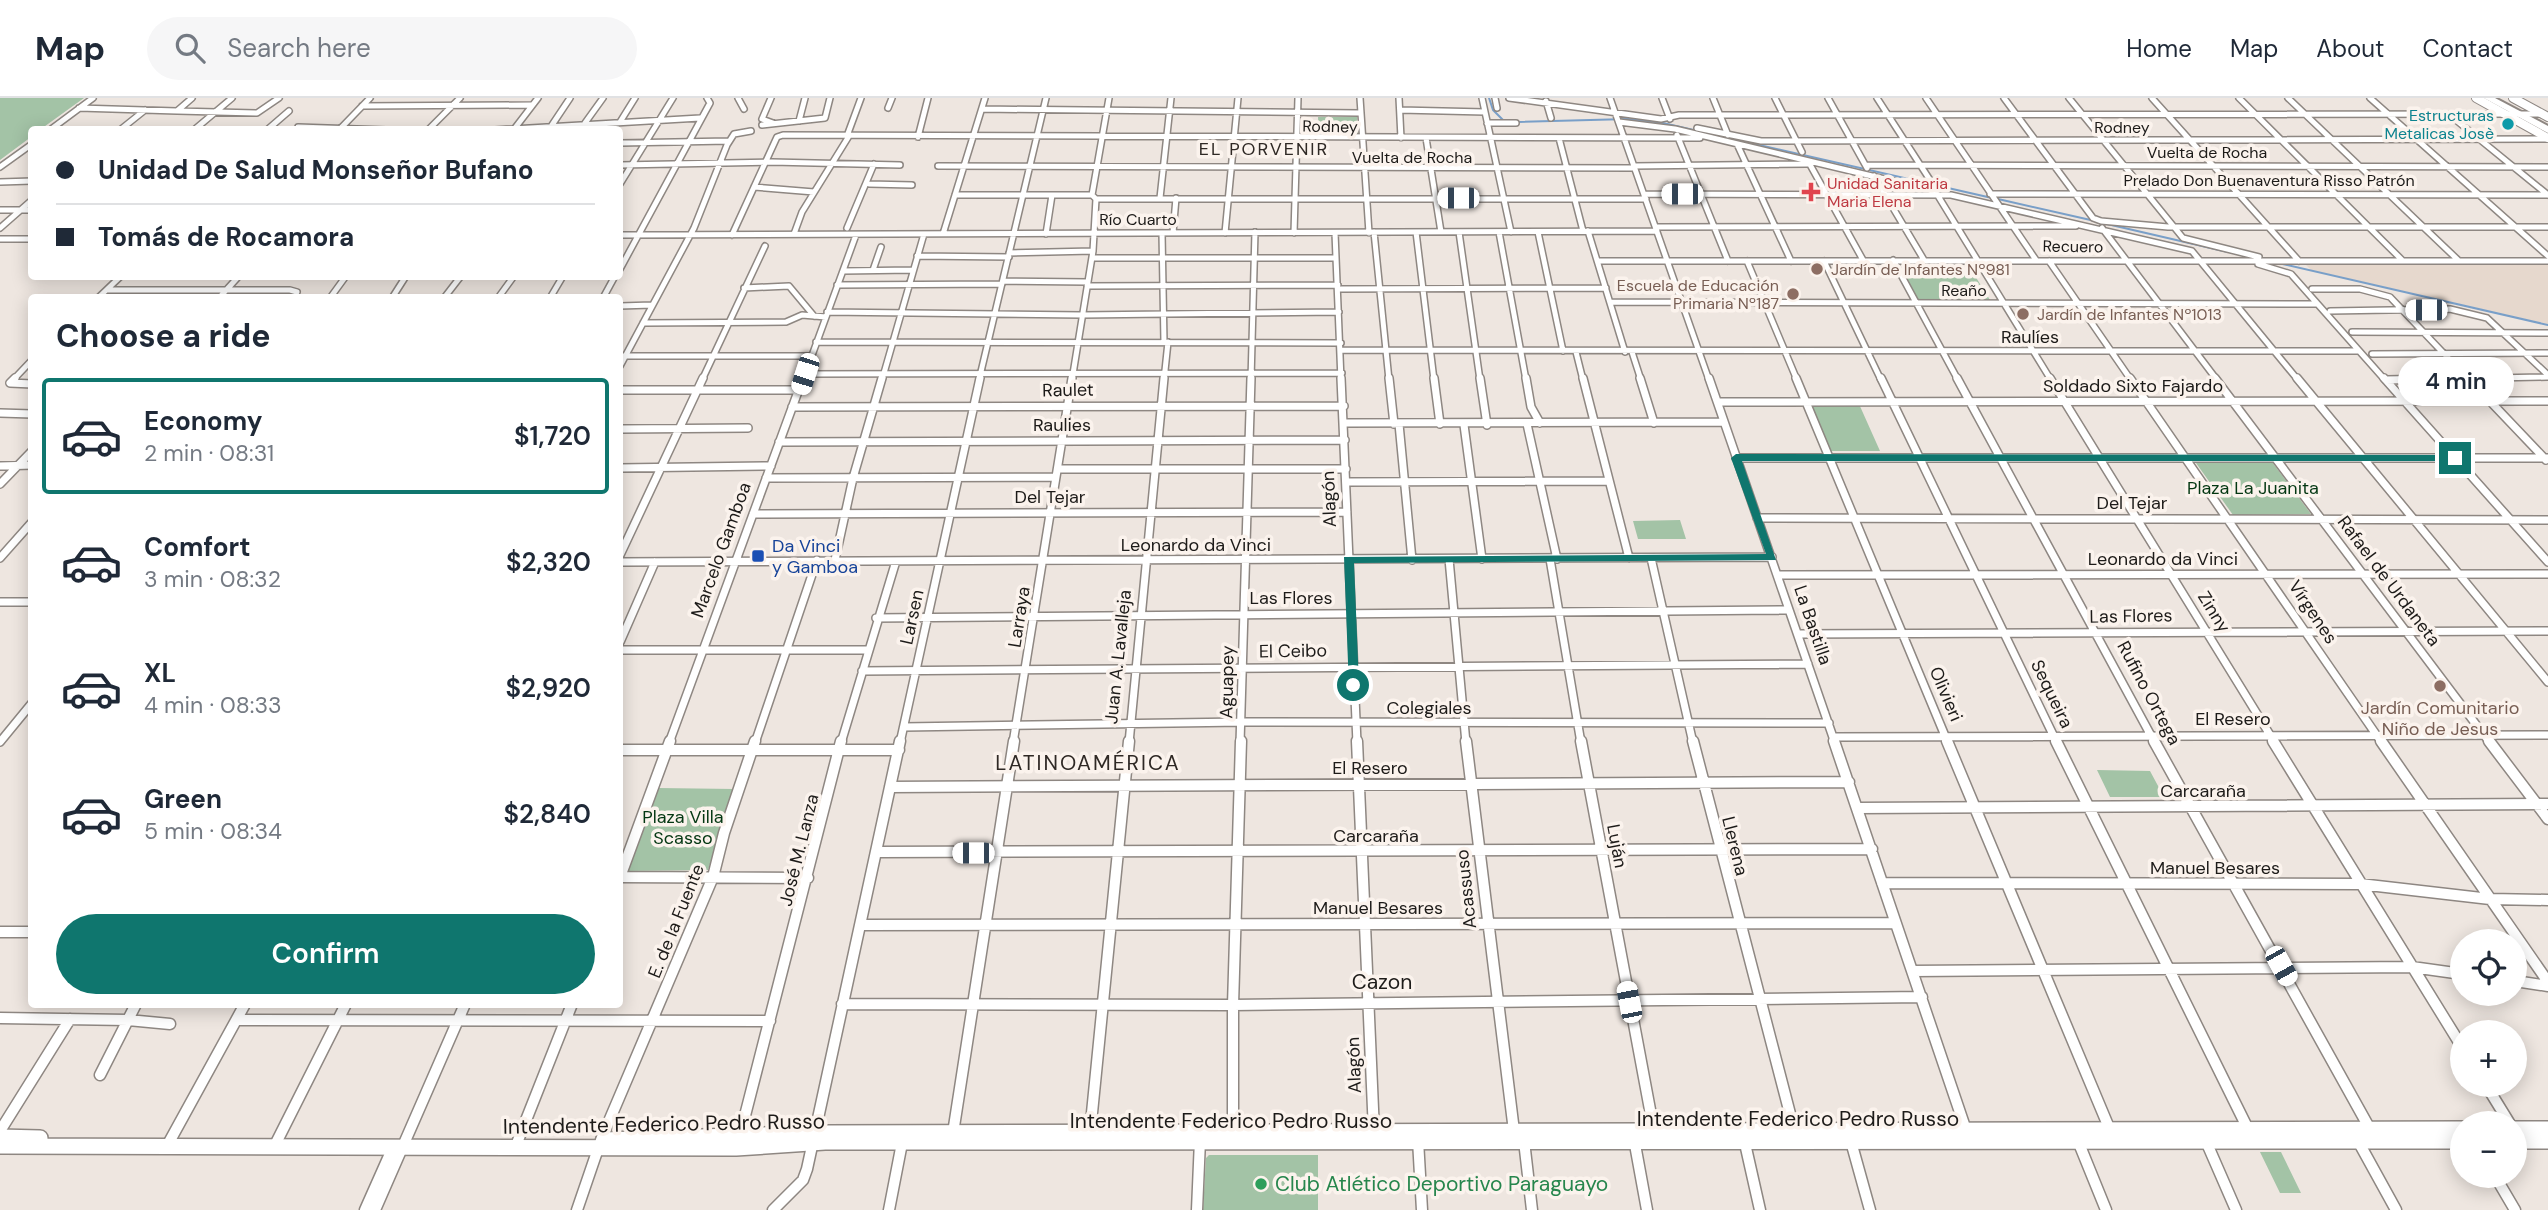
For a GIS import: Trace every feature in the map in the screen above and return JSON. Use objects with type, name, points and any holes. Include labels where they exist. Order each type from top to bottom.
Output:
[{"type":"highway","points":[[2488,98],[2548,130]]},
{"type":"highway","points":[[2501,98],[2540,115],[2548,123]]},
{"type":"main road","points":[[2527,1134],[2548,1129]]},
{"type":"main road","name":"Intendente Federico Pedro Russo","points":[[0,1137],[168,1143],[399,1145],[738,1143],[813,1138],[1655,1134],[2364,1135],[2450,1130]]},
{"type":"main road","name":"Intendente Federico Pedro Russo","points":[[1200,1137],[1233,1133],[1374,1137]]},
{"type":"main road","name":"Intendente Federico Pedro Russo","points":[[2364,1135],[2450,1140]]},
{"type":"main road","name":"Intendente Federico Pedro Russo","points":[[813,1138],[902,1143],[952,1138]]},
{"type":"main road","points":[[2527,1138],[2548,1141]]},
{"type":"main road","name":"Intendente Federico Pedro Russo","points":[[0,1146],[168,1143]]},
{"type":"street","points":[[55,126],[93,98]]},
{"type":"street","points":[[177,111],[192,98]]},
{"type":"street","points":[[198,126],[232,98]]},
{"type":"street","points":[[79,108],[257,113],[279,98]]},
{"type":"street","points":[[343,126],[370,98]]},
{"type":"street","points":[[432,126],[460,98]]},
{"type":"street","points":[[515,126],[538,98]]},
{"type":"street","points":[[552,125],[570,98]]},
{"type":"street","points":[[585,124],[603,98]]},
{"type":"street","points":[[614,126],[635,98]]},
{"type":"street","points":[[623,179],[673,98]]},
{"type":"street","points":[[623,264],[674,164],[710,103],[707,98]]},
{"type":"street","points":[[738,98],[744,109]]},
{"type":"street","points":[[771,98],[762,119],[774,124]]},
{"type":"street","points":[[732,235],[776,137],[795,135],[804,127],[802,121],[806,98]]},
{"type":"street","points":[[762,125],[825,118],[830,98]]},
{"type":"street","points":[[794,234],[814,192],[848,136],[861,98]]},
{"type":"street","points":[[888,108],[892,98]]},
{"type":"street","points":[[918,136],[928,98]]},
{"type":"street","points":[[943,234],[985,98]]},
{"type":"street","name":"Larsen","points":[[773,1210],[803,1180],[879,852],[890,787],[973,407],[1046,98]]},
{"type":"street","name":"Larraya","points":[[952,1138],[983,926],[1008,786],[1092,255],[1096,168],[1109,98]]},
{"type":"street","points":[[1160,198],[1171,98]]},
{"type":"street","points":[[1225,233],[1229,168],[1238,98]]},
{"type":"street","points":[[1294,233],[1298,98]]},
{"type":"street","points":[[1360,98],[1366,199],[1380,289],[1412,560]]},
{"type":"street","points":[[1399,98],[1401,138]]},
{"type":"street","points":[[1482,98],[1511,232]]},
{"type":"street","points":[[1495,98],[1497,108]]},
{"type":"street","points":[[1509,98],[1545,100],[1656,119],[1707,137],[1930,189],[1938,194]]},
{"type":"street","points":[[1610,98],[1615,113]]},
{"type":"street","points":[[1662,98],[1728,261]]},
{"type":"street","points":[[1713,98],[1728,135]]},
{"type":"street","points":[[1776,98],[1802,152]]},
{"type":"street","points":[[1828,98],[1852,139]]},
{"type":"street","points":[[1877,98],[1930,180]]},
{"type":"street","points":[[1926,98],[2036,260]]},
{"type":"street","points":[[2004,98],[2095,219],[2174,227],[2548,227]]},
{"type":"street","points":[[2069,98],[2183,238],[2272,260]]},
{"type":"street","points":[[2152,98],[2299,261]]},
{"type":"street","points":[[2239,98],[2402,261]]},
{"type":"street","points":[[2288,98],[2458,260]]},
{"type":"street","points":[[2370,98],[2548,259]]},
{"type":"street","points":[[2476,98],[2548,138]]},
{"type":"street","points":[[2513,98],[2540,115]]},
{"type":"street","points":[[1545,100],[1551,118]]},
{"type":"street","points":[[362,106],[531,106]]},
{"type":"street","points":[[982,109],[1359,113]]},
{"type":"street","points":[[125,126],[145,110]]},
{"type":"street","points":[[1400,110],[1485,112]]},
{"type":"street","points":[[272,126],[289,111]]},
{"type":"street","name":"La Bastilla","points":[[1615,113],[1772,557],[1967,1134]]},
{"type":"street","points":[[1619,122],[1672,123],[1722,115],[2540,115]]},
{"type":"street","points":[[2451,116],[2548,195]]},
{"type":"street","points":[[578,126],[700,118]]},
{"type":"street","points":[[1488,123],[1516,123]]},
{"type":"street","points":[[542,126],[563,126]]},
{"type":"street","name":"Rodney","points":[[1697,128],[1757,141],[2548,138]]},
{"type":"street","points":[[623,354],[690,235],[717,163],[726,152],[729,141],[734,134],[751,131]]},
{"type":"street","name":"Rodney","points":[[795,135],[1625,139],[1707,137]]},
{"type":"street","points":[[1426,138],[1441,232]]},
{"type":"street","points":[[1559,138],[1585,231],[1654,423]]},
{"type":"street","name":"Vuelta de Rocha","points":[[1852,139],[1867,166],[2444,164],[2548,167]]},
{"type":"street","points":[[623,143],[729,141]]},
{"type":"street","points":[[1737,144],[1791,261]]},
{"type":"street","points":[[0,167],[28,147]]},
{"type":"street","points":[[18,154],[28,154]]},
{"type":"street","points":[[1811,163],[1863,260]]},
{"type":"street","name":"Vuelta de Rocha","points":[[938,166],[1498,169],[1811,163]]},
{"type":"street","points":[[847,228],[869,184],[874,164]]},
{"type":"street","points":[[623,165],[900,165]]},
{"type":"street","points":[[1874,176],[1924,260]]},
{"type":"street","points":[[0,182],[28,181]]},
{"type":"street","points":[[869,184],[912,185]]},
{"type":"street","points":[[754,187],[814,192]]},
{"type":"street","points":[[955,195],[1228,199],[1575,199],[1701,194],[1938,194],[1997,204],[2187,249],[2201,260],[2548,682]]},
{"type":"street","name":"Zinny","points":[[1938,194],[2031,351],[2450,1028]]},
{"type":"street","name":"Prelado Don Buenaventura Risso Patrón","points":[[1990,194],[2548,195]]},
{"type":"street","points":[[1046,234],[1052,195]]},
{"type":"street","points":[[1173,233],[1176,198]]},
{"type":"street","points":[[0,228],[28,204]]},
{"type":"street","points":[[0,210],[28,210]]},
{"type":"street","name":"Río Cuarto","points":[[623,235],[1538,232],[1713,226],[2083,224]]},
{"type":"street","name":"Rafael de Urdaneta","points":[[2102,228],[2548,819]]},
{"type":"street","name":"Aguapey","points":[[1233,1133],[1233,1005],[1255,232]]},
{"type":"street","points":[[1416,232],[1440,424]]},
{"type":"street","points":[[1459,232],[1488,425]]},
{"type":"street","points":[[1499,232],[1531,407],[1540,423]]},
{"type":"street","points":[[1538,232],[1563,351]]},
{"type":"street","name":"Juan A. Lavalleja","points":[[1090,1138],[1145,561],[1167,373],[1161,313],[1162,233]]},
{"type":"street","name":"Alagón","points":[[1335,233],[1374,1137]]},
{"type":"street","points":[[835,560],[853,478],[924,234]]},
{"type":"street","name":"Marcelo Gamboa","points":[[623,869],[856,235]]},
{"type":"street","points":[[0,239],[28,239]]},
{"type":"street","points":[[623,549],[765,246]]},
{"type":"street","points":[[873,270],[881,247]]},
{"type":"street","points":[[917,256],[1335,258]]},
{"type":"street","name":"Recuero","points":[[1598,261],[2548,259]]},
{"type":"street","name":"Rufino Ortega","points":[[1893,260],[2190,807],[2281,966],[2364,1135],[2396,1210]]},
{"type":"street","points":[[2248,260],[2288,272],[2548,562]]},
{"type":"street","name":"Olivieri","points":[[1747,261],[2112,1134]]},
{"type":"street","name":"Sequeira","points":[[1824,261],[2166,967],[2251,1135]]},
{"type":"street","name":"Vírgenes","points":[[2049,261],[2269,575],[2423,806],[2548,984]]},
{"type":"street","points":[[843,271],[912,270]]},
{"type":"street","points":[[102,294],[117,280]]},
{"type":"street","points":[[223,294],[236,280]]},
{"type":"street","points":[[447,294],[458,280]]},
{"type":"street","points":[[838,285],[1003,283],[1380,289],[1606,288]]},
{"type":"street","points":[[744,288],[789,286],[814,316]]},
{"type":"street","points":[[2312,289],[2360,289],[2390,297],[2547,460]]},
{"type":"street","points":[[107,290],[290,290],[297,292],[296,294]]},
{"type":"street","name":"Reaño","points":[[1610,302],[2317,304]]},
{"type":"street","points":[[623,306],[652,305]]},
{"type":"street","points":[[2330,311],[2450,309],[2491,320],[2548,376]]},
{"type":"street","points":[[643,323],[786,321],[802,315],[827,314],[1339,312]]},
{"type":"street","points":[[2352,332],[2548,332]]},
{"type":"street","points":[[816,342],[1250,342],[1341,346]]},
{"type":"street","name":"Raulíes","points":[[1341,346],[1387,350],[1576,352],[2358,351]]},
{"type":"street","points":[[1576,352],[1629,558]]},
{"type":"street","points":[[2372,354],[2548,353]]},
{"type":"street","points":[[623,356],[811,356]]},
{"type":"street","points":[[28,364],[10,383],[28,384]]},
{"type":"street","points":[[805,374],[1342,373]]},
{"type":"street","points":[[2386,380],[2548,376]]},
{"type":"street","points":[[623,390],[799,390]]},
{"type":"street","name":"Soldado Sixto Fajardo","points":[[1718,402],[2548,401]]},
{"type":"street","name":"Raulet","points":[[792,407],[1344,406]]},
{"type":"street","points":[[2,415],[28,414]]},
{"type":"street","points":[[1345,423],[1488,425],[1724,422]]},
{"type":"street","name":"Luján","points":[[1527,424],[1540,482],[1577,724],[1600,852],[1655,1134]]},
{"type":"street","points":[[1464,425],[1482,559]]},
{"type":"street","points":[[623,429],[748,428]]},
{"type":"street","name":"Raulies","points":[[779,442],[1345,440]]},
{"type":"street","points":[[0,484],[28,455]]},
{"type":"street","points":[[1736,458],[2547,460]]},
{"type":"street","points":[[0,466],[28,465]]},
{"type":"street","points":[[623,468],[771,466]]},
{"type":"street","points":[[766,478],[958,477],[1156,469],[1346,469]]},
{"type":"street","points":[[1346,482],[1609,481]]},
{"type":"street","name":"Del Tejar","points":[[753,514],[1347,512]]},
{"type":"street","name":"Del Tejar","points":[[1757,518],[2548,520]]},
{"type":"street","points":[[0,558],[27,531]]},
{"type":"street","name":"Leonardo da Vinci","points":[[623,562],[1772,557]]},
{"type":"street","name":"Llerena","points":[[1651,558],[1665,612],[1674,666],[1719,849],[1796,1134]]},
{"type":"street","name":"Acassuso","points":[[1449,559],[1470,784],[1497,1003],[1532,1210]]},
{"type":"street","name":"E. de la Fuente","points":[[577,1210],[600,1144],[713,877],[752,750],[817,560]]},
{"type":"street","name":"José M. Lanza","points":[[738,1143],[840,750],[876,618],[896,561]]},
{"type":"street","points":[[623,635],[655,562]]},
{"type":"street","name":"Leonardo da Vinci","points":[[1778,575],[2548,574]]},
{"type":"street","points":[[0,603],[28,602]]},
{"type":"street","name":"Las Flores","points":[[876,618],[1789,610]]},
{"type":"street","name":"Las Flores","points":[[1798,634],[1902,631],[2548,631]]},
{"type":"street","points":[[623,650],[868,650]]},
{"type":"street","name":"El Ceibo","points":[[862,671],[1808,664]]},
{"type":"street","points":[[0,742],[28,708]]},
{"type":"street","name":"Colegiales","points":[[904,727],[1242,722],[1829,723]]},
{"type":"street","name":"El Resero","points":[[1834,737],[2152,734],[2548,735]]},
{"type":"street","points":[[623,750],[899,750]]},
{"type":"street","name":"El Resero","points":[[890,787],[1849,782]]},
{"type":"street","name":"Carcaraña","points":[[1858,808],[2548,804]]},
{"type":"street","name":"Carcaraña","points":[[879,852],[1600,852],[1872,849]]},
{"type":"street","points":[[623,877],[808,878]]},
{"type":"street","name":"Manuel Besares","points":[[1882,883],[2360,884],[2490,900],[2548,900]]},
{"type":"street","name":"Manuel Besares","points":[[861,925],[1895,923]]},
{"type":"street","points":[[0,932],[28,932]]},
{"type":"street","points":[[1913,971],[2281,966],[2412,967],[2450,972]]},
{"type":"street","points":[[2527,982],[2548,984]]},
{"type":"street","name":"Cazon","points":[[842,1004],[1233,1005],[1369,1001],[1497,1003],[1922,997]]},
{"type":"street","points":[[100,1074],[134,1008]]},
{"type":"street","points":[[168,1143],[243,1008]]},
{"type":"street","points":[[276,1144],[344,1008]]},
{"type":"street","points":[[365,1210],[399,1145],[462,1008]]},
{"type":"street","points":[[517,1144],[571,1008]]},
{"type":"street","points":[[0,1018],[128,1020],[170,1024]]},
{"type":"street","points":[[0,1131],[70,1018]]},
{"type":"street","points":[[237,1020],[565,1023],[770,1021]]},
{"type":"street","points":[[1743,1134],[1760,1210]]},
{"type":"street","points":[[1849,1134],[1870,1210]]},
{"type":"street","points":[[2076,1134],[2106,1210]]},
{"type":"street","points":[[1633,1135],[1647,1210]]},
{"type":"street","points":[[2203,1135],[2236,1210]]},
{"type":"street","points":[[1197,1210],[1200,1137]]},
{"type":"street","points":[[1418,1137],[1422,1210]]},
{"type":"street","points":[[889,1210],[902,1143]]},
{"type":"street","points":[[375,1210],[399,1145]]},
{"type":"street","points":[[2502,1188],[2515,1210]]},
{"type":"shaded area","points":[[2306,265],[2548,265],[2548,324],[2311,270]]},
{"type":"green space","points":[[0,98],[84,98],[45,126],[28,126],[28,139],[0,160]]},
{"type":"green space","points":[[1318,117],[1357,117],[1358,136],[1319,136]]},
{"type":"green space","points":[[1972,271],[1990,300],[1918,301],[1903,272]]},
{"type":"green space","points":[[1810,404],[1859,404],[1880,451],[1830,451]]},
{"type":"green space","name":"Plaza La Juanita","points":[[2272,462],[2311,514],[2233,515],[2196,463]]},
{"type":"green space","points":[[1680,520],[1686,539],[1638,539],[1633,521]]},
{"type":"green space","points":[[2097,770],[2150,771],[2164,797],[2110,797]]},
{"type":"green space","name":"Plaza Villa Scasso","points":[[658,788],[735,789],[708,870],[627,871]]},
{"type":"green space","points":[[2260,1152],[2281,1152],[2301,1193],[2280,1193]]},
{"type":"green space","name":"Club Atlético Deportivo Paraguayo","points":[[1209,1155],[1318,1155],[1318,1210],[1203,1210],[1206,1158]]},
{"type":"waterway","points":[[1489,98],[1493,110],[1504,121]]},
{"type":"waterway","points":[[1517,122],[1628,119],[1663,123],[1992,198]]},
{"type":"waterway","points":[[1998,199],[2095,221]]},
{"type":"waterway","points":[[2107,224],[2228,252]]},
{"type":"waterway","points":[[2278,263],[2548,325]]},
{"type":"place","name":"Estructuras Metalicas Josè","points":[[2508,124]]},
{"type":"place","name":"Unidad Sanitaria Maria Elena","points":[[1811,192]]},
{"type":"place","name":"Jardín de Infantes Nº981","points":[[1817,269]]},
{"type":"place","name":"Escuela de Educación Primaria Nº187","points":[[1793,294]]},
{"type":"place","name":"Jardín de Infantes Nº1013","points":[[2023,314]]},
{"type":"place","name":"Da Vinci y Gamboa","points":[[758,556]]},
{"type":"place","name":"Jardín Comunitario Niño de Jesus","points":[[2440,686]]},
{"type":"place","name":"Club Atlético Deportivo Paraguayo","points":[[1261,1184]]},
{"type":"district","name":"EL PORVENIR","points":[[1264,149]]},
{"type":"district","name":"LATINOAMÉRICA","points":[[1088,763]]},
{"type":"route","points":[[1353,685],[1348,560],[1772,557],[1736,458],[2455,458]]}]
